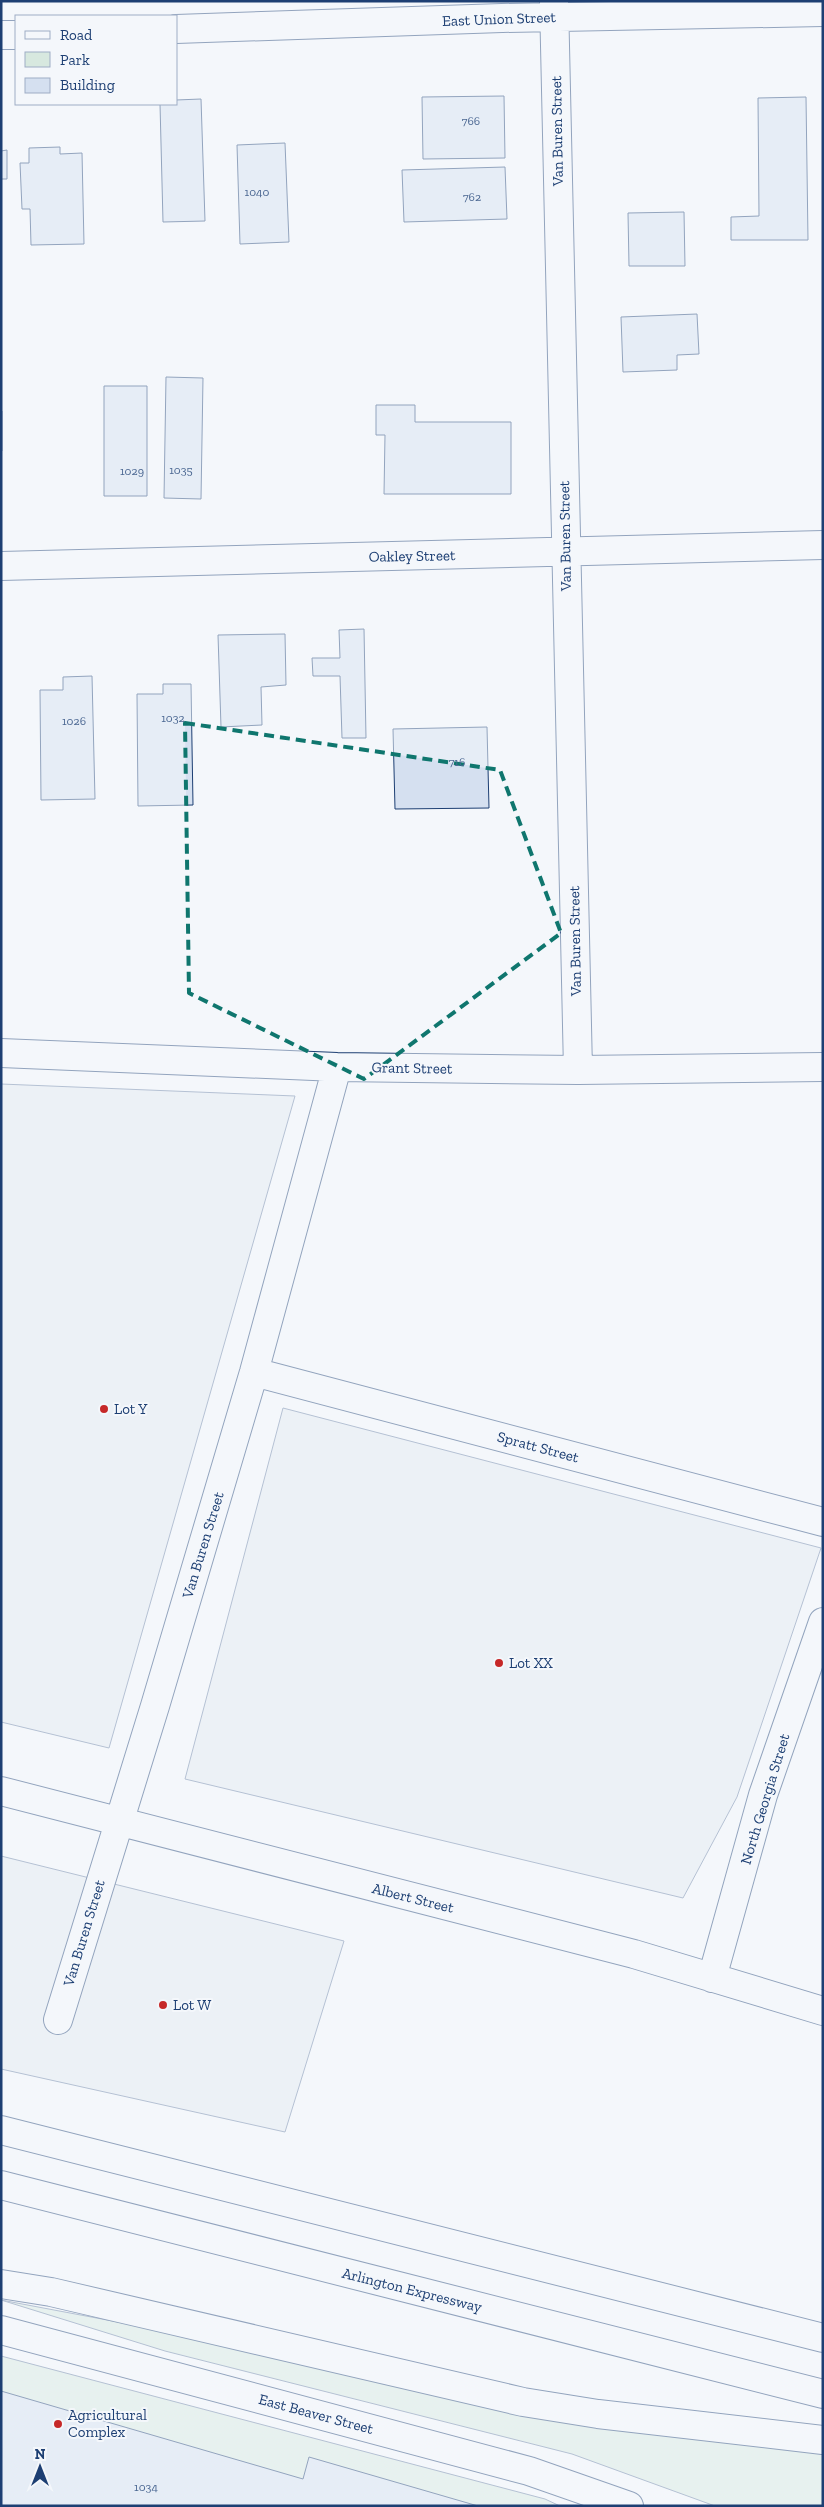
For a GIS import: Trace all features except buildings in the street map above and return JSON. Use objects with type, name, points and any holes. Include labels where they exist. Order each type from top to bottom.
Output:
[{"type":"main road","name":"East Union Street","points":[[178,29],[555,9],[823,12]]},
{"type":"main road","name":"Van Buren Street","points":[[555,9],[578,1070]]},
{"type":"main road","points":[[1,35],[15,35]]},
{"type":"main road","name":"Oakley Street","points":[[1,566],[823,545]]},
{"type":"main road","name":"Grant Street","points":[[1,1053],[337,1067],[578,1070],[823,1067]]},
{"type":"main road","name":"Van Buren Street","points":[[58,2020],[158,1696],[254,1372],[337,1067]]},
{"type":"main road","name":"Spratt Street","points":[[254,1372],[823,1522]]},
{"type":"main road","name":"North Georgia Street","points":[[712,1978],[764,1795],[823,1622]]},
{"type":"main road","name":"Albert Street","points":[[1,1791],[634,1954],[823,2011]]},
{"type":"main road","points":[[1,2130],[823,2338]]},
{"type":"main road","name":"Arlington Expressway","points":[[1,2186],[823,2394]]},
{"type":"main road","points":[[1,2284],[51,2292],[523,2402],[598,2414],[823,2440]]},
{"type":"main road","name":"East Beaver Street","points":[[1,2330],[529,2471],[629,2506]]},
{"type":"highlighted area","points":[[185,723],[500,770],[561,933],[364,1079],[189,993]]},
{"type":"green space","points":[[1,2300],[192,2336],[489,2408],[557,2421],[823,2453],[823,2506],[715,2506],[572,2454],[165,2351]]},
{"type":"green space","name":"Agricultural Complex","points":[[1,2356],[545,2499],[560,2506],[1,2506]]},
{"type":"shaded area","name":"Lot Y","points":[[1,1084],[295,1096],[109,1748],[1,1722]]},
{"type":"shaded area","name":"Lot XX","points":[[283,1408],[821,1548],[737,1797],[683,1898],[185,1779]]},
{"type":"shaded area","name":"Lot W","points":[[1,1856],[344,1941],[285,2132],[1,2069]]},
{"type":"place","name":"Lot Y","points":[[104,1409]]},
{"type":"place","name":"Lot XX","points":[[499,1663]]},
{"type":"place","name":"Lot W","points":[[163,2005]]},
{"type":"place","name":"Agricultural Complex","points":[[58,2424]]}]
